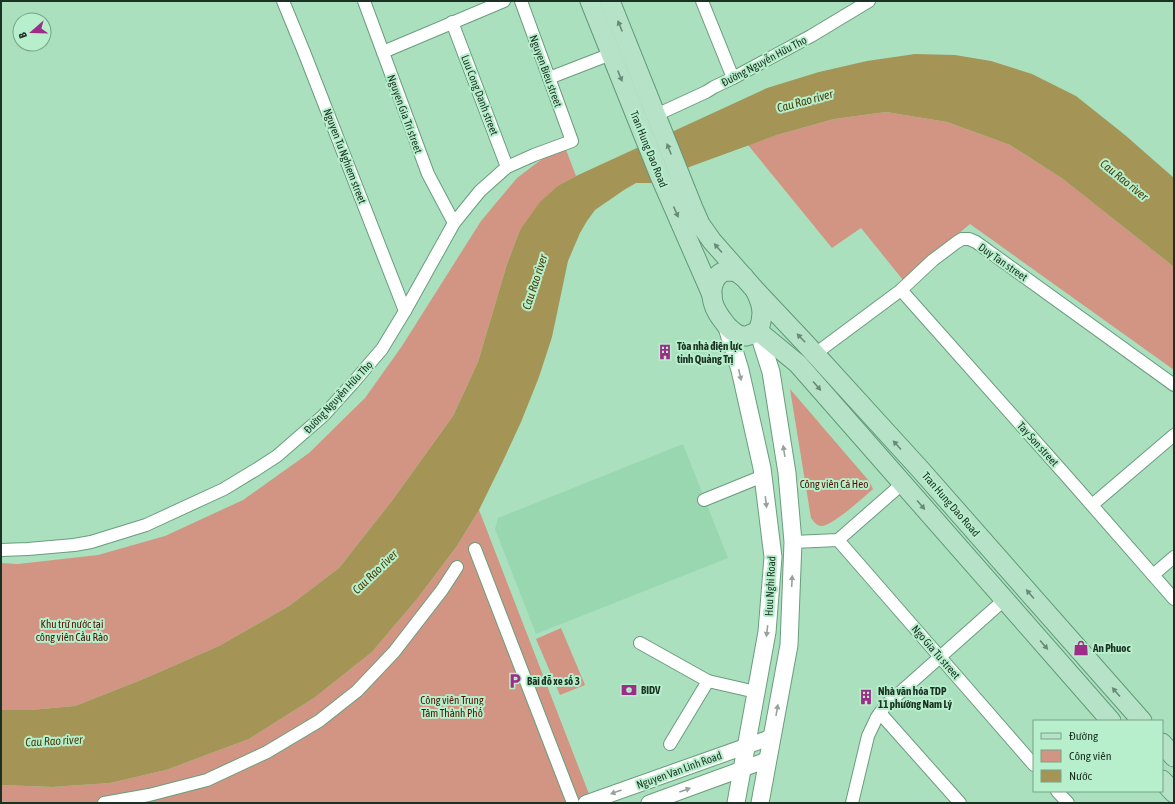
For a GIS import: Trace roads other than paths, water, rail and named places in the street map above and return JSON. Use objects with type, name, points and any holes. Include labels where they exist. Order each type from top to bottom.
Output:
[{"type":"main road","name":"Tran Hung Dao Road","points":[[590,1],[611,54],[653,125]]},
{"type":"main road","name":"Tran Hung Dao Road","points":[[610,1],[716,310],[731,330],[741,336],[747,336],[758,331],[763,315],[762,307],[750,284]]},
{"type":"main road","name":"Tran Hung Dao Road","points":[[669,174],[712,241],[919,468],[1141,720]]},
{"type":"main road","points":[[712,295],[713,283],[718,275],[723,272],[736,272],[750,284]]},
{"type":"main road","name":"Huu Nghi Road","points":[[726,324],[740,370],[763,476],[773,558],[767,632],[736,803]]},
{"type":"main road","name":"Tran Hung Dao Road","points":[[758,331],[798,364],[1110,720]]},
{"type":"main road","name":"Huu Nghi Road","points":[[758,331],[770,372],[787,473],[793,542],[788,645],[760,803]]},
{"type":"main road","points":[[902,484],[919,468]]},
{"type":"main road","points":[[1163,745],[1174,757]]},
{"type":"main road","points":[[1163,781],[1174,793]]},
{"type":"street","name":"Nguyen Tu Nghiem street","points":[[283,1],[405,311]]},
{"type":"street","name":"Nguyen Gia Tri street","points":[[364,1],[428,174],[454,223]]},
{"type":"street","points":[[383,52],[504,1]]},
{"type":"street","name":"Nguyen Bieu street","points":[[521,1],[572,141]]},
{"type":"street","points":[[702,1],[733,78]]},
{"type":"street","name":"Đường Nguyễn Hữu Thọ","points":[[653,125],[714,87],[811,36],[869,1]]},
{"type":"street","name":"Luu Cong Danh street","points":[[452,22],[507,167]]},
{"type":"street","points":[[549,78],[611,54]]},
{"type":"street","name":"Đường Nguyễn Hữu Thọ","points":[[1,550],[74,545],[91,542],[146,525],[224,489],[277,456],[323,416],[378,354],[405,311],[454,223],[480,192],[507,167],[572,141]]},
{"type":"street","name":"Duy Tan street","points":[[815,354],[901,290],[951,246],[962,239],[969,239],[976,242],[1174,385]]},
{"type":"street","name":"Tay Son street","points":[[901,290],[1174,599]]},
{"type":"street","points":[[1092,505],[1174,435]]},
{"type":"street","points":[[704,500],[763,476]]},
{"type":"street","points":[[793,542],[838,540],[902,484]]},
{"type":"street","name":"Ngo Gia Tu street","points":[[838,540],[1033,763]]},
{"type":"street","points":[[475,548],[572,803]]},
{"type":"street","points":[[1153,575],[1174,557]]},
{"type":"street","points":[[104,803],[149,795],[207,780],[267,752],[319,721],[357,691],[394,652],[442,590],[457,567]]},
{"type":"street","points":[[852,803],[868,736],[880,713],[886,705],[1004,600]]},
{"type":"street","points":[[640,643],[708,682],[756,692]]},
{"type":"street","points":[[670,744],[708,682]]},
{"type":"street","points":[[880,713],[960,803]]},
{"type":"street","name":"Nguyen Van Linh Road","points":[[586,803],[772,737]]},
{"type":"street","name":"Nguyen Van Linh Road","points":[[649,803],[767,760]]},
{"type":"street","points":[[1058,792],[1068,803]]},
{"type":"water","name":"Cau Rao river","points":[[915,54],[955,55],[991,61],[1032,74],[1076,96],[1125,135],[1174,178],[1174,267],[1063,179],[1010,145],[947,122],[886,112],[834,119],[777,135],[692,166],[651,183],[636,183],[595,210],[580,233],[568,261],[552,337],[539,377],[521,422],[479,510],[457,546],[417,599],[372,652],[314,698],[249,739],[166,770],[110,783],[52,787],[1,785],[1,710],[30,710],[75,706],[141,680],[219,646],[289,606],[339,568],[391,502],[453,416],[478,362],[507,264],[520,230],[540,202],[559,185],[767,88],[819,72],[867,61]]},
{"type":"place","name":"Tòa nhà điện lực tỉnh Quảng Trị","points":[[665,352]]},
{"type":"place","name":"An Phuoc","points":[[1081,648]]},
{"type":"place","name":"Bãi đỗ xe số 3","points":[[515,681]]},
{"type":"place","name":"BIDV","points":[[629,690]]},
{"type":"place","name":"Nhà văn hóa TDP 11 phường Nam Lý","points":[[866,697]]},
{"type":"park label","name":"Công viên Cá Heo","points":[[834,484]]},
{"type":"park label","name":"Khu trữ nước tại công viên Cầu Rào","points":[[72,630]]},
{"type":"park label","name":"Công viên Trung Tâm Thành Phố","points":[[452,706]]}]
